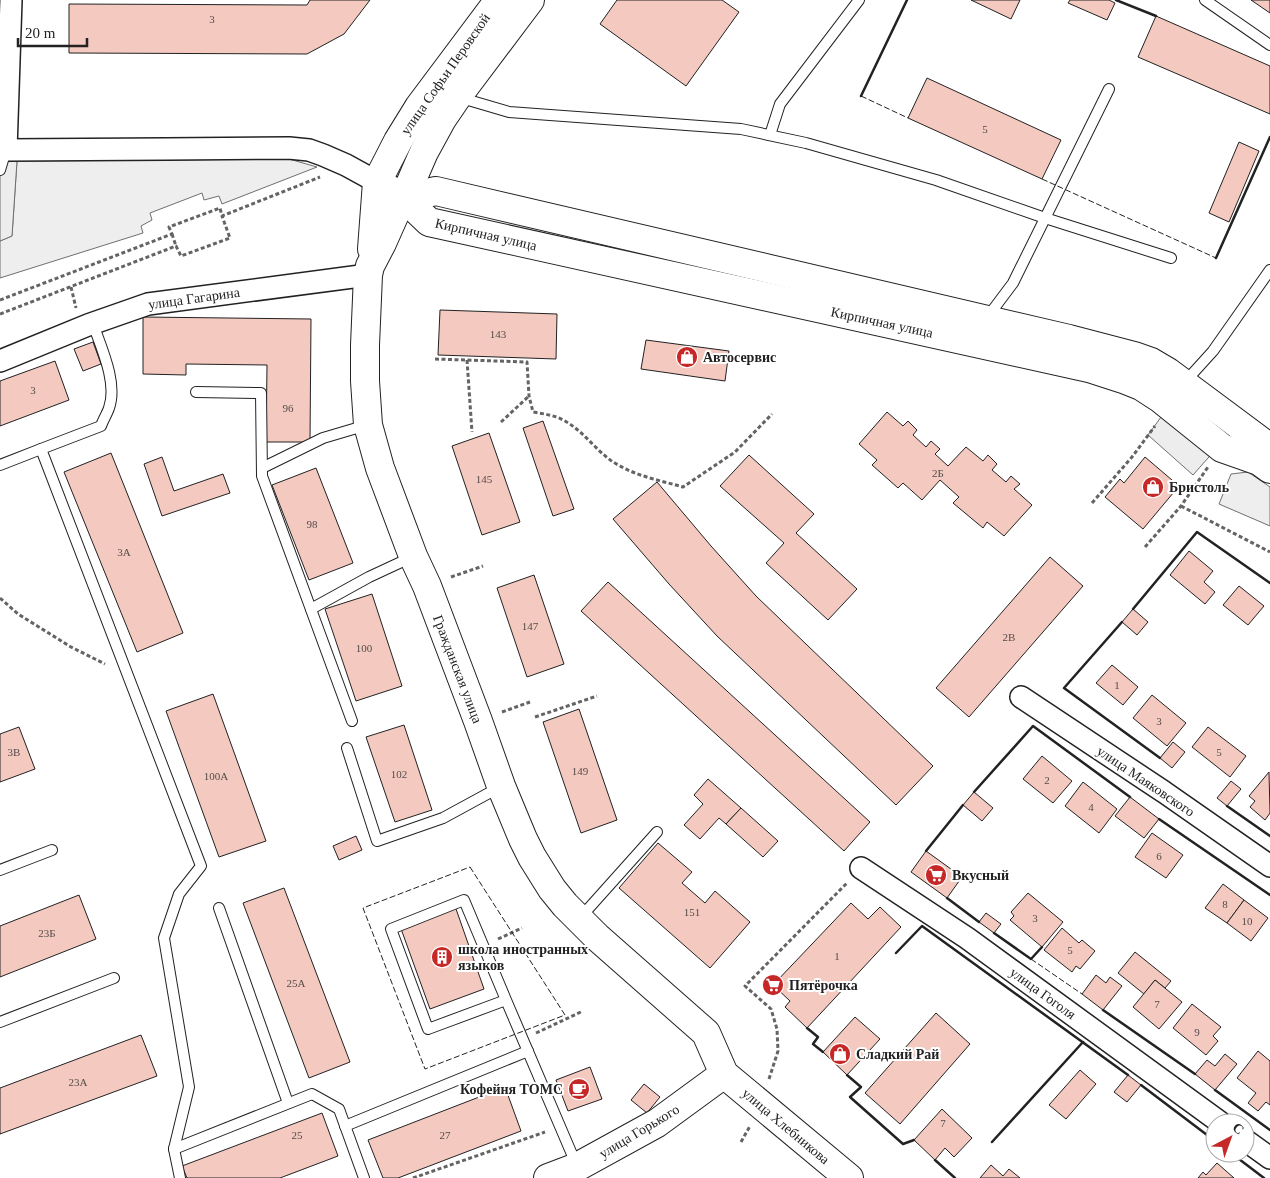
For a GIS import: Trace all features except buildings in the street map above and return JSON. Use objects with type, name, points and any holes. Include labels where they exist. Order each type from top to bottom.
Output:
[{"type":"street","points":[[11,0],[6,150],[289,148],[309,150],[346,164],[404,198]]},
{"type":"street","name":"улица Софьи Перовской","points":[[369,270],[377,182],[398,141],[419,107],[499,0]]},
{"type":"street","name":"улица Софьи Перовской","points":[[404,198],[424,152],[442,119],[530,0]]},
{"type":"street","name":"Кирпичная улица","points":[[404,198],[436,191],[1069,339],[1134,356],[1151,362],[1168,372],[1176,395],[1222,448],[1259,461],[1270,469]]},
{"type":"street","name":"Гражданская улица","points":[[404,198],[369,270],[365,381],[368,425],[380,468],[413,556],[427,586],[501,786],[523,839],[536,864],[552,889],[604,944],[706,1033],[724,1074]]},
{"type":"street","name":"Кирпичная улица","points":[[404,198],[429,222],[1090,368],[1140,386],[1161,399],[1176,395],[1270,448]]},
{"type":"street","name":"улица Гагарина","points":[[0,361],[148,304],[369,270]]},
{"type":"street","name":"улица Маяковского","points":[[1021,697],[1164,792],[1270,866]]},
{"type":"street","name":"улица Гоголя","points":[[861,868],[967,938],[1207,1113]]},
{"type":"street","name":"улица Хлебникова","points":[[724,1074],[849,1178]]},
{"type":"street","name":"улица Горького","points":[[548,1178],[578,1167],[657,1124],[724,1074]]},
{"type":"street","points":[[1255,1147],[1270,1158]]},
{"type":"lane","points":[[770,135],[780,104],[859,0]]},
{"type":"lane","points":[[1205,0],[1270,45]]},
{"type":"lane","points":[[985,320],[1013,283],[1109,89]]},
{"type":"lane","points":[[457,97],[509,112],[741,129],[806,143],[936,180],[1045,218],[1171,258]]},
{"type":"lane","points":[[0,170],[6,150]]},
{"type":"lane","points":[[1176,395],[1213,351],[1270,270]]},
{"type":"lane","points":[[0,466],[101,426],[110,407],[112,388],[107,364],[93,324]]},
{"type":"lane","points":[[196,392],[261,393],[262,476],[352,721]]},
{"type":"lane","points":[[262,468],[323,438],[368,425]]},
{"type":"lane","points":[[41,449],[201,866],[179,894],[164,938],[188,1087],[174,1149],[180,1178]]},
{"type":"lane","points":[[311,609],[369,577],[413,556]]},
{"type":"lane","points":[[348,748],[377,841],[444,818],[501,786]]},
{"type":"lane","points":[[579,919],[657,832]]},
{"type":"lane","points":[[0,870],[52,850]]},
{"type":"lane","points":[[506,1000],[428,1029],[391,929],[464,900],[578,1167]]},
{"type":"lane","points":[[219,908],[288,1103]]},
{"type":"lane","points":[[0,1022],[114,978]]},
{"type":"lane","points":[[345,1126],[528,1051]]},
{"type":"lane","points":[[174,1149],[312,1094],[339,1109],[364,1178]]},
{"type":"path","points":[[222,216],[320,177]]},
{"type":"path","points":[[220,208],[230,238],[181,256],[172,234],[169,227],[220,208]]},
{"type":"path","points":[[0,300],[172,234]]},
{"type":"path","points":[[0,314],[176,246]]},
{"type":"path","points":[[435,359],[527,362],[529,396],[533,412],[550,414],[578,429],[599,452],[619,466],[642,476],[683,487],[735,452],[772,414]]},
{"type":"path","points":[[467,360],[472,432]]},
{"type":"path","points":[[1092,503],[1132,456],[1176,395]]},
{"type":"path","points":[[501,422],[529,396]]},
{"type":"path","points":[[1145,547],[1181,506],[1213,460]]},
{"type":"path","points":[[1181,506],[1270,552]]},
{"type":"path","points":[[427,586],[483,566]]},
{"type":"path","points":[[0,598],[18,614],[72,647],[128,676]]},
{"type":"path","points":[[535,717],[597,696]]},
{"type":"path","points":[[741,1142],[761,1105],[778,1051],[777,1029],[771,1009],[745,986],[828,904],[861,868]]},
{"type":"path","points":[[484,947],[522,928]]},
{"type":"path","points":[[523,1038],[583,1011]]},
{"type":"path","points":[[413,1178],[560,1127]]},
{"type":"shaded area","points":[[289,159],[317,167],[222,204],[219,196],[204,200],[202,193],[150,213],[152,220],[141,226],[143,233],[0,278],[0,241],[12,236],[17,161]]},
{"type":"shaded area","points":[[0,161],[17,161],[12,236],[0,241]]},
{"type":"shaded area","points":[[1169,406],[1216,449],[1193,475],[1148,435]]},
{"type":"shaded area","points":[[1248,472],[1270,487],[1270,526],[1219,504],[1231,474]]},
{"type":"fence","points":[[861,96],[908,118]]},
{"type":"fence","points":[[1042,179],[1216,258]]},
{"type":"fence","points":[[470,867],[565,1015],[425,1069],[363,908],[470,867]]},
{"type":"fence","points":[[1031,959],[1082,994]]},
{"type":"wall","points":[[861,96],[907,0]]},
{"type":"wall","points":[[1116,0],[1156,16]]},
{"type":"wall","points":[[1216,258],[1270,137]]},
{"type":"wall","points":[[1133,609],[1197,532],[1270,583]]},
{"type":"wall","points":[[1122,622],[1064,688],[1160,758]]},
{"type":"wall","points":[[974,792],[1033,726],[1130,797]]},
{"type":"wall","points":[[926,851],[963,805]]},
{"type":"wall","points":[[1227,806],[1270,836]]},
{"type":"wall","points":[[1159,819],[1270,895]]},
{"type":"wall","points":[[947,898],[979,922]]},
{"type":"wall","points":[[896,953],[922,926],[1128,1075]]},
{"type":"wall","points":[[994,933],[1031,959],[1042,947]]},
{"type":"wall","points":[[1103,1010],[1195,1074]]},
{"type":"wall","points":[[807,1028],[818,1037],[813,1044],[823,1052]]},
{"type":"wall","points":[[992,1142],[1083,1042]]},
{"type":"wall","points":[[847,1075],[861,1087],[850,1097],[903,1144],[914,1140]]},
{"type":"wall","points":[[1141,1085],[1205,1133]]},
{"type":"wall","points":[[1215,1090],[1270,1130]]},
{"type":"wall","points":[[935,1160],[955,1178]]},
{"type":"wall","points":[[1244,1163],[1264,1178]]},
{"type":"place","name":"Автосервис","points":[[687,357]]},
{"type":"place","name":"Бристоль","points":[[1153,487]]},
{"type":"place","name":"Вкусный","points":[[936,875]]},
{"type":"place","name":"школа иностранных языков","points":[[442,957]]},
{"type":"place","name":"Пятёрочка","points":[[773,985]]},
{"type":"place","name":"Сладкий Рай","points":[[840,1054]]},
{"type":"place","name":"Кофейня ТОМС","points":[[579,1089]]}]
